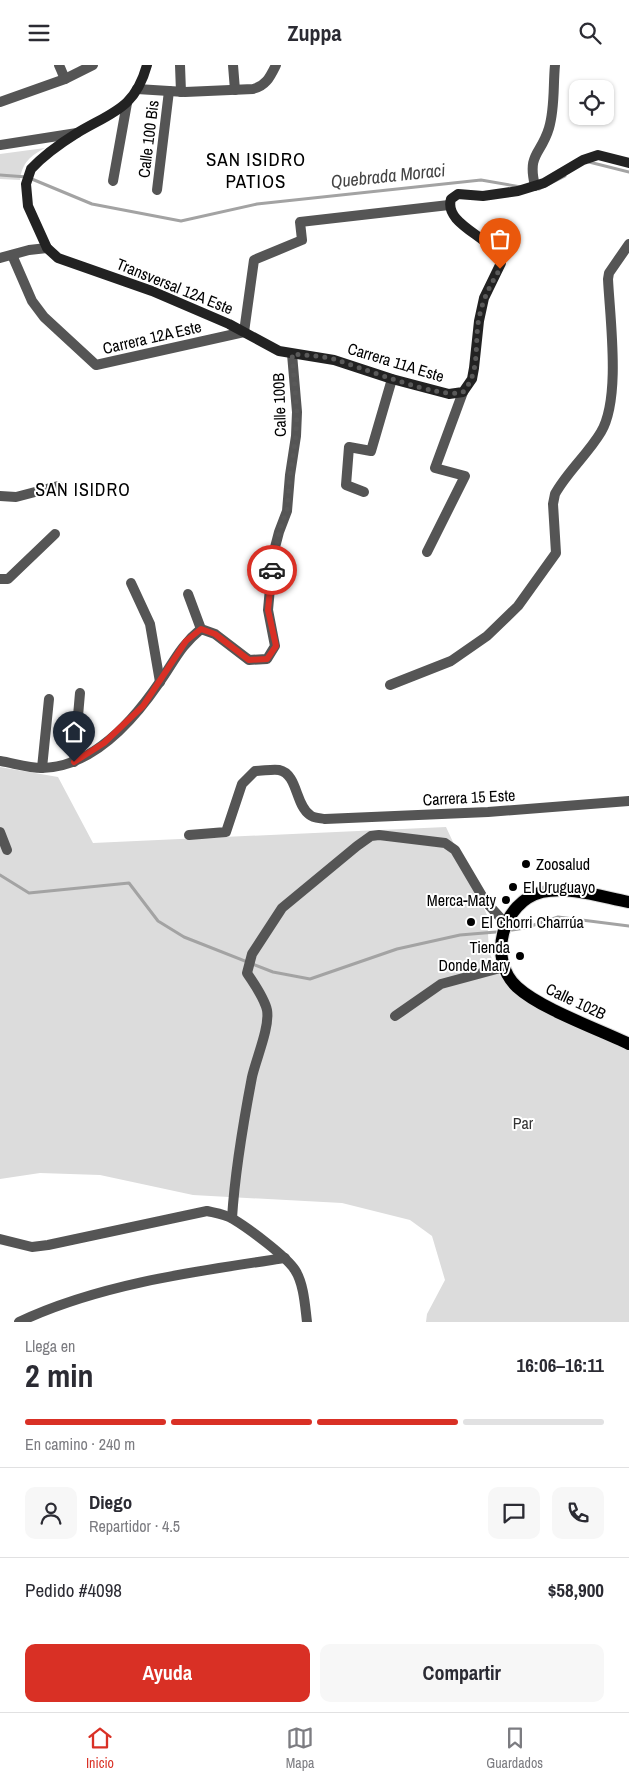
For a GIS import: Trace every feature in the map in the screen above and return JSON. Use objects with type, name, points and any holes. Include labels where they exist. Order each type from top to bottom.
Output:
[{"type":"main road","points":[[504,967],[500,951],[506,924],[521,905],[540,893],[562,891],[629,902]]},
{"type":"main road","name":"Calle 102B","points":[[504,967],[512,982],[539,1002],[629,1044]]},
{"type":"street","points":[[59,65],[65,79]]},
{"type":"street","points":[[0,102],[65,79],[93,65]]},
{"type":"street","points":[[0,258],[47,248],[28,206],[25,193],[27,177],[37,162],[77,133],[106,119],[127,103],[137,89],[147,65]]},
{"type":"street","name":"Calle 100 Bis","points":[[180,65],[181,92]]},
{"type":"street","points":[[233,65],[235,91]]},
{"type":"street","points":[[137,89],[181,92],[235,91],[260,87],[268,81],[276,65]]},
{"type":"street","points":[[535,186],[532,168],[533,157],[549,128],[555,65]]},
{"type":"street","name":"Calle 100 Bis","points":[[156,190],[169,91]]},
{"type":"street","points":[[113,181],[127,103]]},
{"type":"street","points":[[0,145],[77,133]]},
{"type":"street","points":[[427,552],[466,476],[435,468],[463,392],[472,379],[484,297],[502,263],[495,251],[454,217],[449,205],[451,199],[458,194],[483,196],[518,191],[535,186],[590,157],[605,156],[629,163]]},
{"type":"street","points":[[244,332],[254,260],[302,240],[300,222],[449,205]]},
{"type":"street","points":[[390,685],[451,661],[487,636],[518,606],[556,553],[553,504],[555,494],[601,432],[609,412],[612,388],[608,279],[609,273],[629,244]]},
{"type":"street","name":"Transversal 12A Este","points":[[47,248],[65,261],[152,291],[244,332],[270,348],[292,354]]},
{"type":"street","name":"Carrera 12A Este","points":[[12,255],[36,306],[44,317],[96,365],[244,332]]},
{"type":"street","name":"Carrera 11A Este","points":[[292,354],[329,358],[392,379],[449,394],[463,392]]},
{"type":"street","name":"Calle 100B","points":[[201,629],[215,634],[249,660],[267,659],[276,646],[268,610],[273,555],[279,531],[287,511],[296,436],[297,412],[292,354]]},
{"type":"street","points":[[364,492],[346,485],[349,447],[371,451],[392,379]]},
{"type":"street","points":[[0,496],[16,497],[58,486]]},
{"type":"street","points":[[0,579],[8,579],[55,535]]},
{"type":"street","points":[[132,583],[150,624],[160,682]]},
{"type":"street","points":[[0,761],[42,768],[74,762],[104,743],[143,706],[186,641],[201,629],[188,594]]},
{"type":"street","points":[[74,762],[80,693]]},
{"type":"street","points":[[42,768],[49,699]]},
{"type":"street","name":"Carrera 15 Este","points":[[189,835],[226,832],[242,784],[255,771],[278,770],[285,772],[290,779],[301,806],[310,816],[325,819],[469,813],[629,801]]},
{"type":"street","points":[[0,832],[7,850]]},
{"type":"street","points":[[232,1218],[246,1109],[258,1052],[265,1036],[267,1020],[267,1009],[247,973],[252,954],[282,908],[365,840],[372,836],[388,836],[445,843],[455,850],[485,901],[506,924]]},
{"type":"street","points":[[395,1016],[442,984],[504,967]]},
{"type":"street","points":[[0,1239],[32,1247],[207,1211],[232,1218],[285,1258],[296,1271],[307,1322]]},
{"type":"street","points":[[19,1322],[37,1313],[115,1289],[189,1272],[285,1258]]},
{"type":"green space","points":[[45,148],[28,161],[23,169],[20,180],[0,179],[0,154]]},
{"type":"green space","name":"Par","points":[[0,767],[58,777],[93,843],[446,827],[487,915],[489,952],[500,976],[527,1001],[629,1050],[629,1322],[426,1322],[427,1314],[445,1280],[432,1236],[410,1220],[342,1203],[193,1195],[100,1175],[40,1173],[0,1179]]},
{"type":"waterway","name":"Quebrada Moraci","points":[[589,162],[629,172]]},
{"type":"waterway","name":"Quebrada Moraci","points":[[0,175],[27,177],[92,204],[181,221],[257,204],[481,180],[521,187]]},
{"type":"waterway","name":"Quebrada Moraci","points":[[539,189],[565,176]]},
{"type":"waterway","points":[[0,875],[29,893],[129,883],[158,921],[184,937],[273,972],[310,979],[397,949],[460,935],[496,932]]},
{"type":"waterway","points":[[512,930],[525,928],[558,917],[629,926]]},
{"type":"way so far","points":[[272,570],[273,555],[279,531],[287,511],[296,436],[297,412],[292,354],[323,357],[392,379],[449,394],[463,392],[472,379],[484,297],[500,269]]},
{"type":"place","name":"Zoosalud","points":[[526,864]]},
{"type":"place","name":"El Uruguayo","points":[[513,887]]},
{"type":"place","name":"Merca-Maty","points":[[506,900]]},
{"type":"place","name":"El Chorri Charrúa","points":[[471,922]]},
{"type":"place","name":"Tienda Donde Mary","points":[[520,956]]},
{"type":"district","name":"SAN ISIDRO PATIOS","points":[[256,170]]},
{"type":"district","name":"SAN ISIDRO","points":[[83,490]]},
{"type":"route","points":[[74,762],[104,743],[143,706],[186,641],[201,629],[215,634],[249,660],[267,659],[276,646],[268,610],[272,570]]}]
